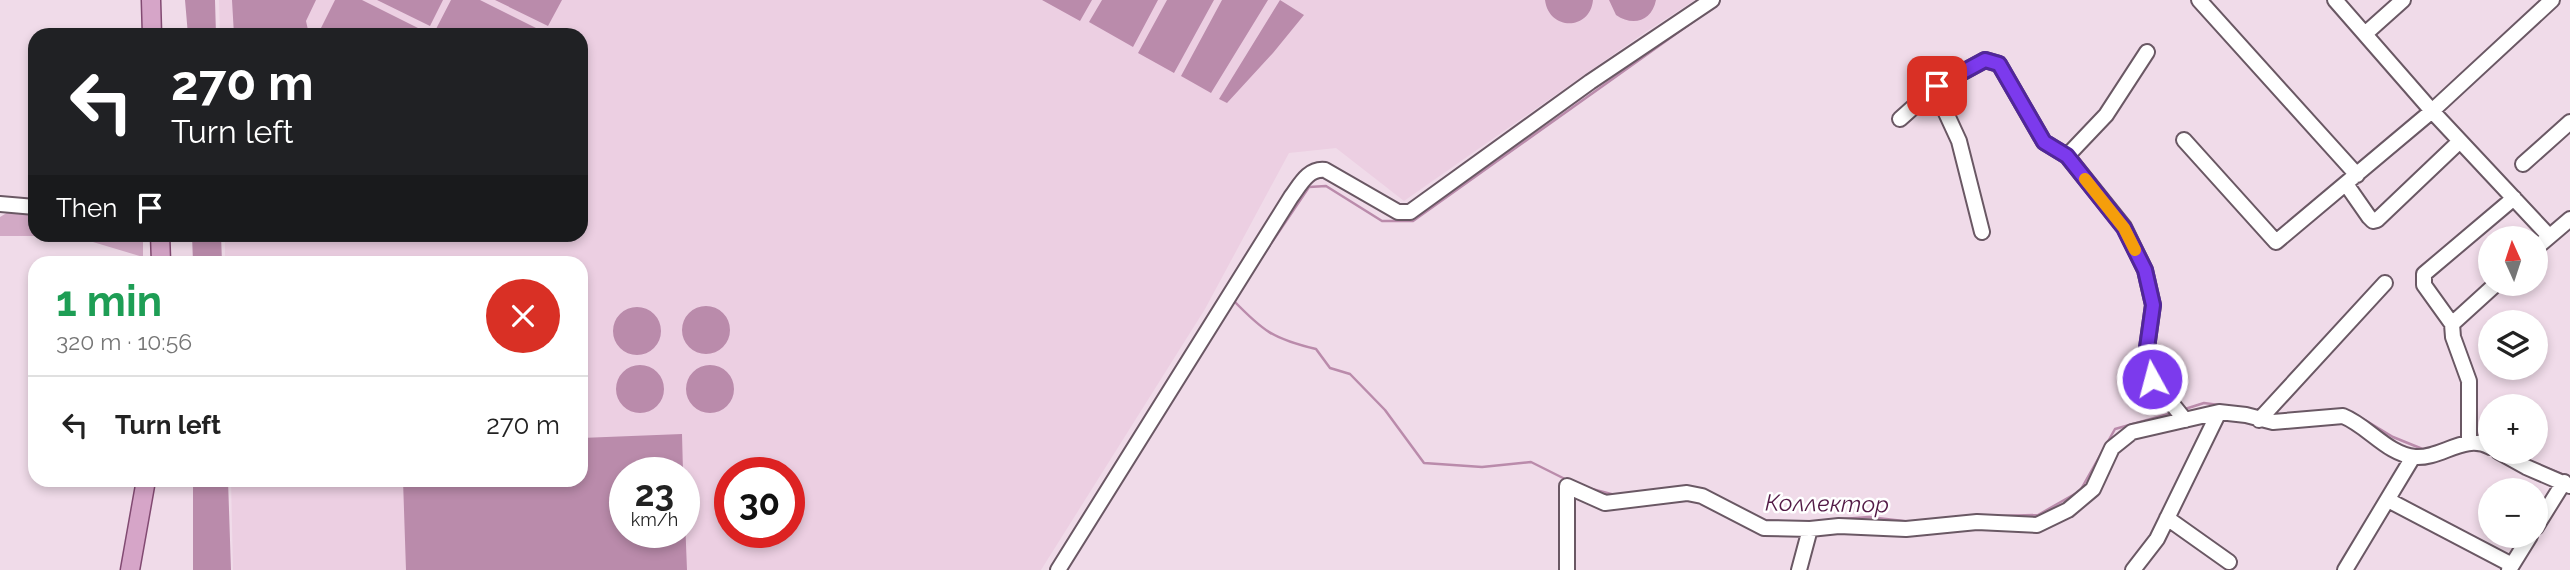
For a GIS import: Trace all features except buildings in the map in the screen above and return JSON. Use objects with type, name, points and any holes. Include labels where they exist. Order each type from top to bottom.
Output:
[{"type":"main road","points":[[151,0],[152,28]]},
{"type":"main road","points":[[130,570],[145,487]]},
{"type":"street","points":[[1058,570],[1292,197],[1311,172],[1317,169],[1325,170],[1398,212],[1410,212],[1590,82],[1712,0]]},
{"type":"street","points":[[2199,0],[2352,180],[2369,217],[2373,220],[2377,220],[2460,141]]},
{"type":"street","points":[[2335,0],[2432,111],[2549,236],[2570,219]]},
{"type":"street","points":[[2365,34],[2403,0]]},
{"type":"street","points":[[2184,140],[2276,242],[2432,111],[2552,0]]},
{"type":"street","points":[[2067,156],[2106,115],[2147,52]]},
{"type":"street","points":[[1900,119],[1935,89],[1985,60],[1999,64],[2044,142],[2067,156],[2124,228],[2145,270],[2153,305],[2146,355],[2152,379],[2185,420]]},
{"type":"street","points":[[1935,89],[1967,165],[1982,232]]},
{"type":"street","points":[[2523,164],[2570,122]]},
{"type":"street","points":[[2469,443],[2469,381],[2453,337],[2452,324],[2424,285],[2424,274],[2514,198]]},
{"type":"street","points":[[4,207],[28,206]]},
{"type":"street","points":[[2259,419],[2385,283]]},
{"type":"street","points":[[2452,324],[2483,296]]},
{"type":"street","points":[[2133,570],[2157,539],[2219,412]]},
{"type":"street","points":[[1567,570],[1567,486],[1605,503],[1687,493],[1702,496],[1764,528],[1810,529],[1839,526],[1906,529],[1977,522],[2037,525],[2068,510],[2093,489],[2112,448],[2132,432],[2219,412],[2273,422],[2343,416],[2393,450],[2413,457],[2478,442]]},
{"type":"street","points":[[2348,569],[2413,457]]},
{"type":"street","points":[[2521,464],[2567,484],[2548,510]]},
{"type":"street","points":[[2388,499],[2510,568],[2522,548]]},
{"type":"street","points":[[2167,518],[2229,562]]},
{"type":"street","points":[[1799,570],[1810,529]]},
{"type":"shaded area","points":[[185,0],[215,0],[216,28],[187,28]]},
{"type":"shaded area","points":[[219,0],[1695,0],[1404,201],[1336,148],[1289,153],[1205,309],[1041,570],[233,570],[231,487],[588,487],[588,256],[225,256],[225,242],[588,242],[588,28],[220,28]]},
{"type":"shaded area","points":[[232,0],[316,0],[306,21],[308,28],[234,28]]},
{"type":"shaded area","points":[[335,0],[362,0],[418,28],[321,28]]},
{"type":"shaded area","points":[[377,0],[443,0],[430,26]]},
{"type":"shaded area","points":[[451,0],[480,0],[536,28],[437,28]]},
{"type":"shaded area","points":[[495,0],[562,0],[548,26]]},
{"type":"shaded area","points":[[1042,0],[1092,0],[1080,21]]},
{"type":"shaded area","points":[[1102,0],[1158,0],[1133,47],[1089,22]]},
{"type":"shaded area","points":[[1167,0],[1214,0],[1174,73],[1138,53]]},
{"type":"shaded area","points":[[1222,0],[1268,0],[1211,93],[1181,76]]},
{"type":"shaded area","points":[[1280,0],[1304,15],[1227,103],[1219,99]]},
{"type":"shaded area","points":[[1545,0],[1593,0],[1585,17],[1578,22],[1569,23],[1554,17]]},
{"type":"shaded area","points":[[1609,0],[1656,0],[1646,17],[1629,21],[1616,15]]},
{"type":"shaded area","points":[[10,211],[28,212],[28,236],[0,236],[0,217]]},
{"type":"shaded area","points":[[93,242],[143,242],[143,256]]},
{"type":"shaded area","points":[[192,242],[221,242],[222,256],[193,256]]},
{"type":"shaded area","points":[[706,306],[723,313],[730,330],[723,347],[706,354],[689,347],[682,330],[689,313]]},
{"type":"shaded area","points":[[637,307],[654,314],[661,331],[654,348],[637,355],[620,348],[613,331],[620,314]]},
{"type":"shaded area","points":[[640,365],[657,372],[664,389],[657,406],[640,413],[623,406],[616,389],[623,372]]},
{"type":"shaded area","points":[[710,365],[727,372],[734,389],[727,406],[710,413],[693,406],[686,389],[693,372]]},
{"type":"shaded area","points":[[682,434],[683,457],[609,457],[609,548],[686,548],[687,570],[406,570],[403,487],[588,487],[588,438]]},
{"type":"shaded area","points":[[193,487],[228,487],[231,570],[193,570]]},
{"type":"waterway","name":"Коллектор","points":[[1262,257],[1309,187],[1326,186],[1382,221],[1413,221],[1694,21]]},
{"type":"waterway","name":"Коллектор","points":[[1233,300],[1270,332],[1316,349],[1330,368],[1350,374],[1385,410],[1424,463],[1482,467],[1531,462],[1569,481]]},
{"type":"waterway","name":"Коллектор","points":[[2185,409],[2204,403],[2219,405]]},
{"type":"waterway","name":"Коллектор","points":[[2302,413],[2330,410]]},
{"type":"waterway","name":"Коллектор","points":[[1996,516],[2038,515],[2080,491],[2115,429],[2172,413]]},
{"type":"waterway","name":"Коллектор","points":[[2350,413],[2393,437],[2425,450],[2465,436]]},
{"type":"waterway","name":"Коллектор","points":[[2544,467],[2570,477]]},
{"type":"waterway","name":"Коллектор","points":[[1588,488],[1615,495]]},
{"type":"waterway","name":"Коллектор","points":[[1842,519],[1869,517],[1912,522]]},
{"type":"waterway","name":"Коллектор","points":[[1762,520],[1794,522]]},
{"type":"slow traffic","points":[[2085,179],[2124,228],[2135,250]]},
{"type":"route","points":[[1937,86],[1985,60],[1999,64],[2044,142],[2067,156],[2124,228],[2145,270],[2153,305],[2146,355],[2152,379]]}]
